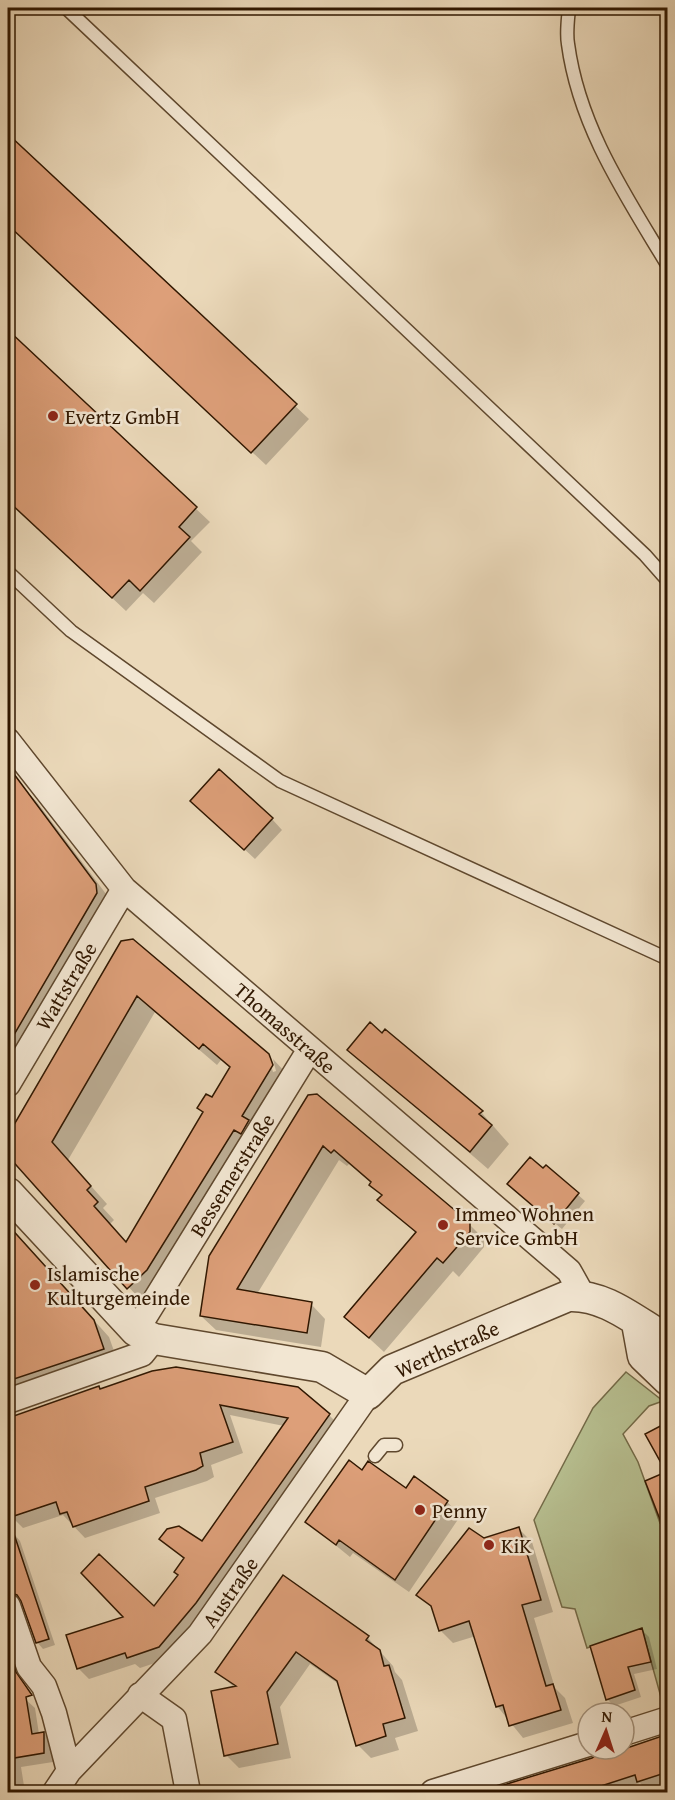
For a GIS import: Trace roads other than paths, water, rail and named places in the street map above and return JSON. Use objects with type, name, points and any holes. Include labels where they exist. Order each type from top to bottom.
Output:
[{"type":"street","name":"Thomasstraße","points":[[10,752],[124,889],[569,1271],[583,1296]]},
{"type":"street","name":"Wattstraße","points":[[8,1084],[124,889]]},
{"type":"street","name":"Bessemerstraße","points":[[145,1335],[310,1049]]},
{"type":"street","points":[[8,1192],[145,1335],[322,1367],[368,1394]]},
{"type":"street","name":"Werthstraße","points":[[368,1394],[392,1370],[568,1296],[583,1296]]},
{"type":"street","points":[[583,1296],[601,1300],[668,1340]]},
{"type":"street","points":[[637,1323],[643,1356],[668,1380]]},
{"type":"street","points":[[8,1401],[142,1354],[145,1335]]},
{"type":"street","name":"Austraße","points":[[55,1792],[69,1771],[200,1634],[368,1394]]},
{"type":"street","points":[[8,1612],[29,1667],[44,1686],[54,1713],[69,1771]]},
{"type":"street","points":[[140,1695],[174,1719],[188,1792]]},
{"type":"street","points":[[636,1729],[668,1719]]},
{"type":"street","points":[[433,1792],[466,1788],[576,1748]]},
{"type":"lane","points":[[66,8],[645,555],[668,581]]},
{"type":"lane","points":[[568,8],[567,43],[583,107],[604,161],[668,266]]},
{"type":"lane","points":[[8,572],[70,631],[280,781],[668,959]]},
{"type":"lane","points":[[375,1456],[384,1445],[396,1445]]},
{"type":"place","name":"Evertz GmbH","points":[[53,416]]},
{"type":"place","name":"Immeo Wohnen Service GmbH","points":[[443,1225]]},
{"type":"place","name":"Islamische Kulturgemeinde","points":[[35,1285]]},
{"type":"place","name":"Penny","points":[[420,1510]]},
{"type":"place","name":"KiK","points":[[489,1545]]}]
